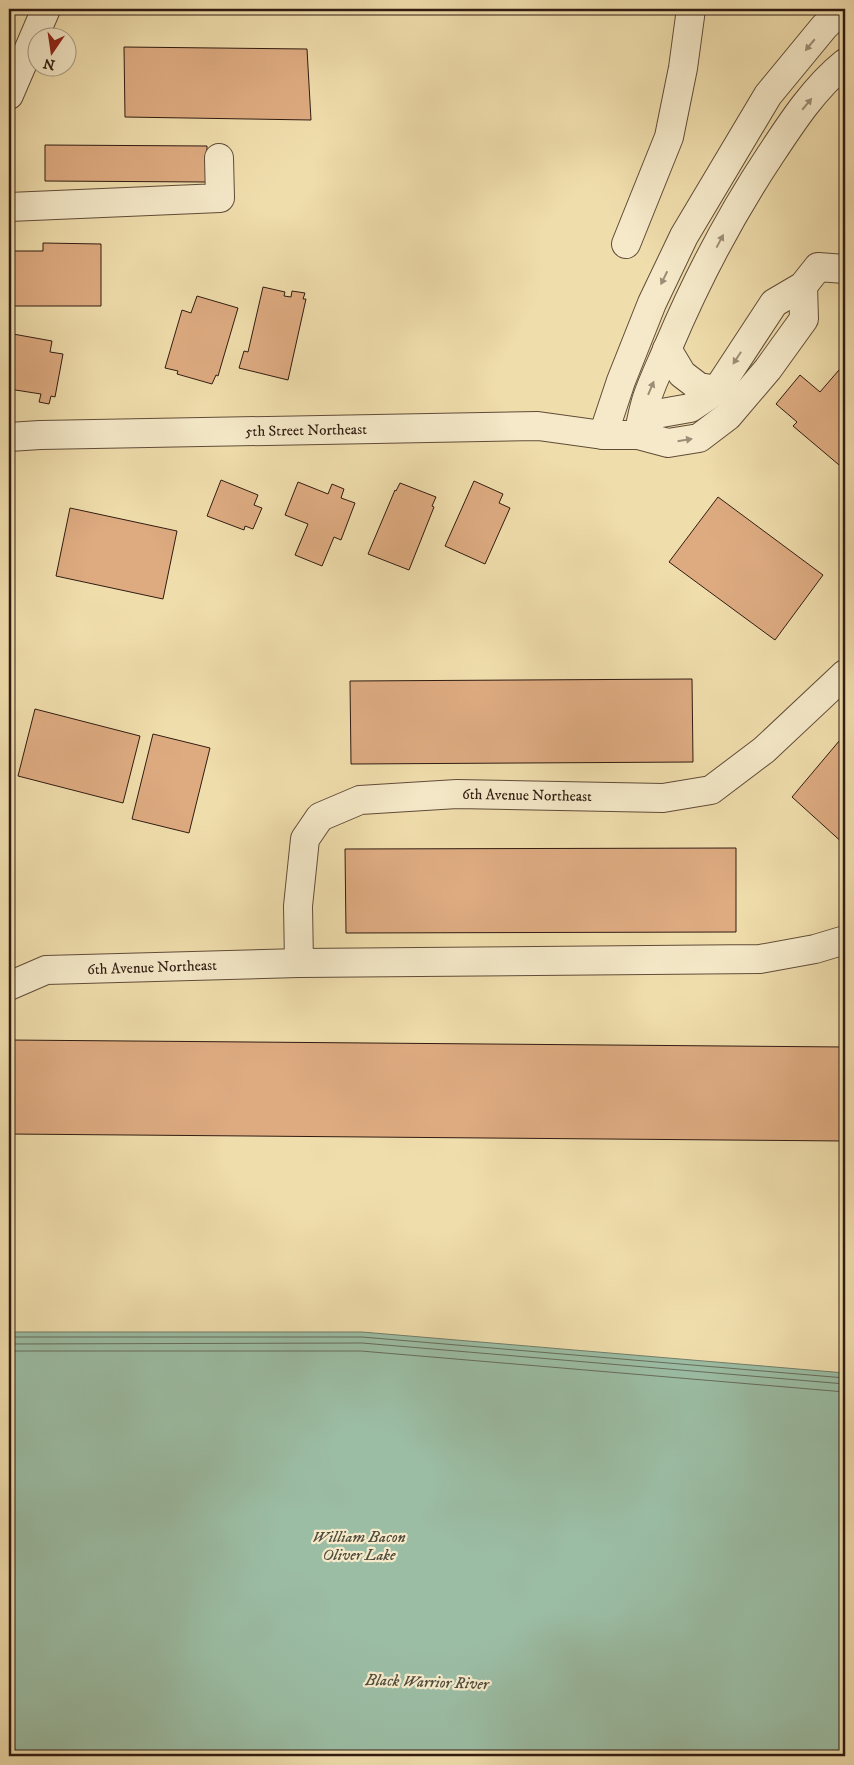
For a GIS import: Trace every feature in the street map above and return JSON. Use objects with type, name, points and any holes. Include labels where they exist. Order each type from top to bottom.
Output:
[{"type":"street","points":[[9,95],[46,9]]},
{"type":"street","points":[[626,244],[669,137],[684,68],[691,9]]},
{"type":"street","points":[[603,435],[621,380],[652,303],[684,236],[768,95],[842,9]]},
{"type":"street","points":[[638,435],[647,398],[690,296],[752,182],[792,122],[834,72],[845,63]]},
{"type":"street","points":[[9,207],[220,198],[219,158]]},
{"type":"street","points":[[638,435],[656,414],[690,408],[717,390],[774,303],[804,286],[818,267],[845,269]]},
{"type":"street","name":"5th Street Northeast","points":[[9,437],[538,426],[603,435],[638,435],[668,443],[699,438],[728,416],[768,369],[804,319],[804,286]]},
{"type":"street","points":[[757,327],[786,344]]},
{"type":"street","points":[[667,350],[682,374],[700,387],[717,390]]},
{"type":"street","name":"6th Avenue Northeast","points":[[299,963],[298,906],[306,839],[320,817],[360,800],[457,794],[663,798],[711,790],[764,750],[845,674]]},
{"type":"street","name":"6th Avenue Northeast","points":[[9,986],[46,970],[299,963],[760,958],[815,949],[845,940]]},
{"type":"water","name":"William Bacon Oliver Lake","points":[[9,1332],[362,1332],[845,1373],[845,1756],[9,1756]]},
{"type":"building","points":[[124,47],[307,49],[311,120],[125,117]]},
{"type":"building","points":[[45,145],[207,146],[207,182],[45,181]]},
{"type":"building","points":[[43,243],[101,244],[101,306],[9,306],[9,251],[43,251]]},
{"type":"building","points":[[263,287],[285,292],[284,296],[291,297],[292,291],[305,293],[303,299],[306,299],[288,380],[239,368],[244,351],[248,352]]},
{"type":"building","points":[[197,296],[238,308],[218,376],[216,375],[212,384],[177,374],[178,371],[165,368],[182,310],[191,313]]},
{"type":"building","points":[[13,334],[52,341],[50,352],[63,354],[55,397],[51,396],[49,404],[39,402],[41,394],[9,389],[12,356],[9,356]]},
{"type":"building","points":[[845,363],[845,470],[793,426],[797,422],[776,404],[800,375],[820,392]]},
{"type":"building","points":[[221,480],[258,495],[254,505],[262,508],[253,529],[245,526],[244,530],[207,516]]},
{"type":"building","points":[[474,481],[503,494],[499,503],[510,508],[485,564],[445,546]]},
{"type":"building","points":[[298,482],[328,494],[332,484],[344,489],[341,498],[355,503],[341,540],[334,537],[322,566],[295,555],[308,524],[285,515]]},
{"type":"building","points":[[400,483],[436,497],[432,506],[434,507],[409,570],[368,554],[395,490]]},
{"type":"building","points":[[718,497],[823,575],[775,640],[669,562]]},
{"type":"building","points":[[70,508],[177,531],[163,599],[56,576]]},
{"type":"building","points":[[692,679],[693,762],[351,764],[350,681]]},
{"type":"building","points":[[35,709],[140,736],[123,803],[18,776]]},
{"type":"building","points":[[153,734],[210,748],[189,833],[132,819]]},
{"type":"building","points":[[845,734],[845,845],[792,797]]},
{"type":"building","points":[[736,848],[736,932],[346,933],[345,849]]},
{"type":"building","points":[[9,1040],[845,1047],[845,1141],[9,1134]]},
{"type":"water label","name":"Black Warrior River","points":[[427,1681]]}]
